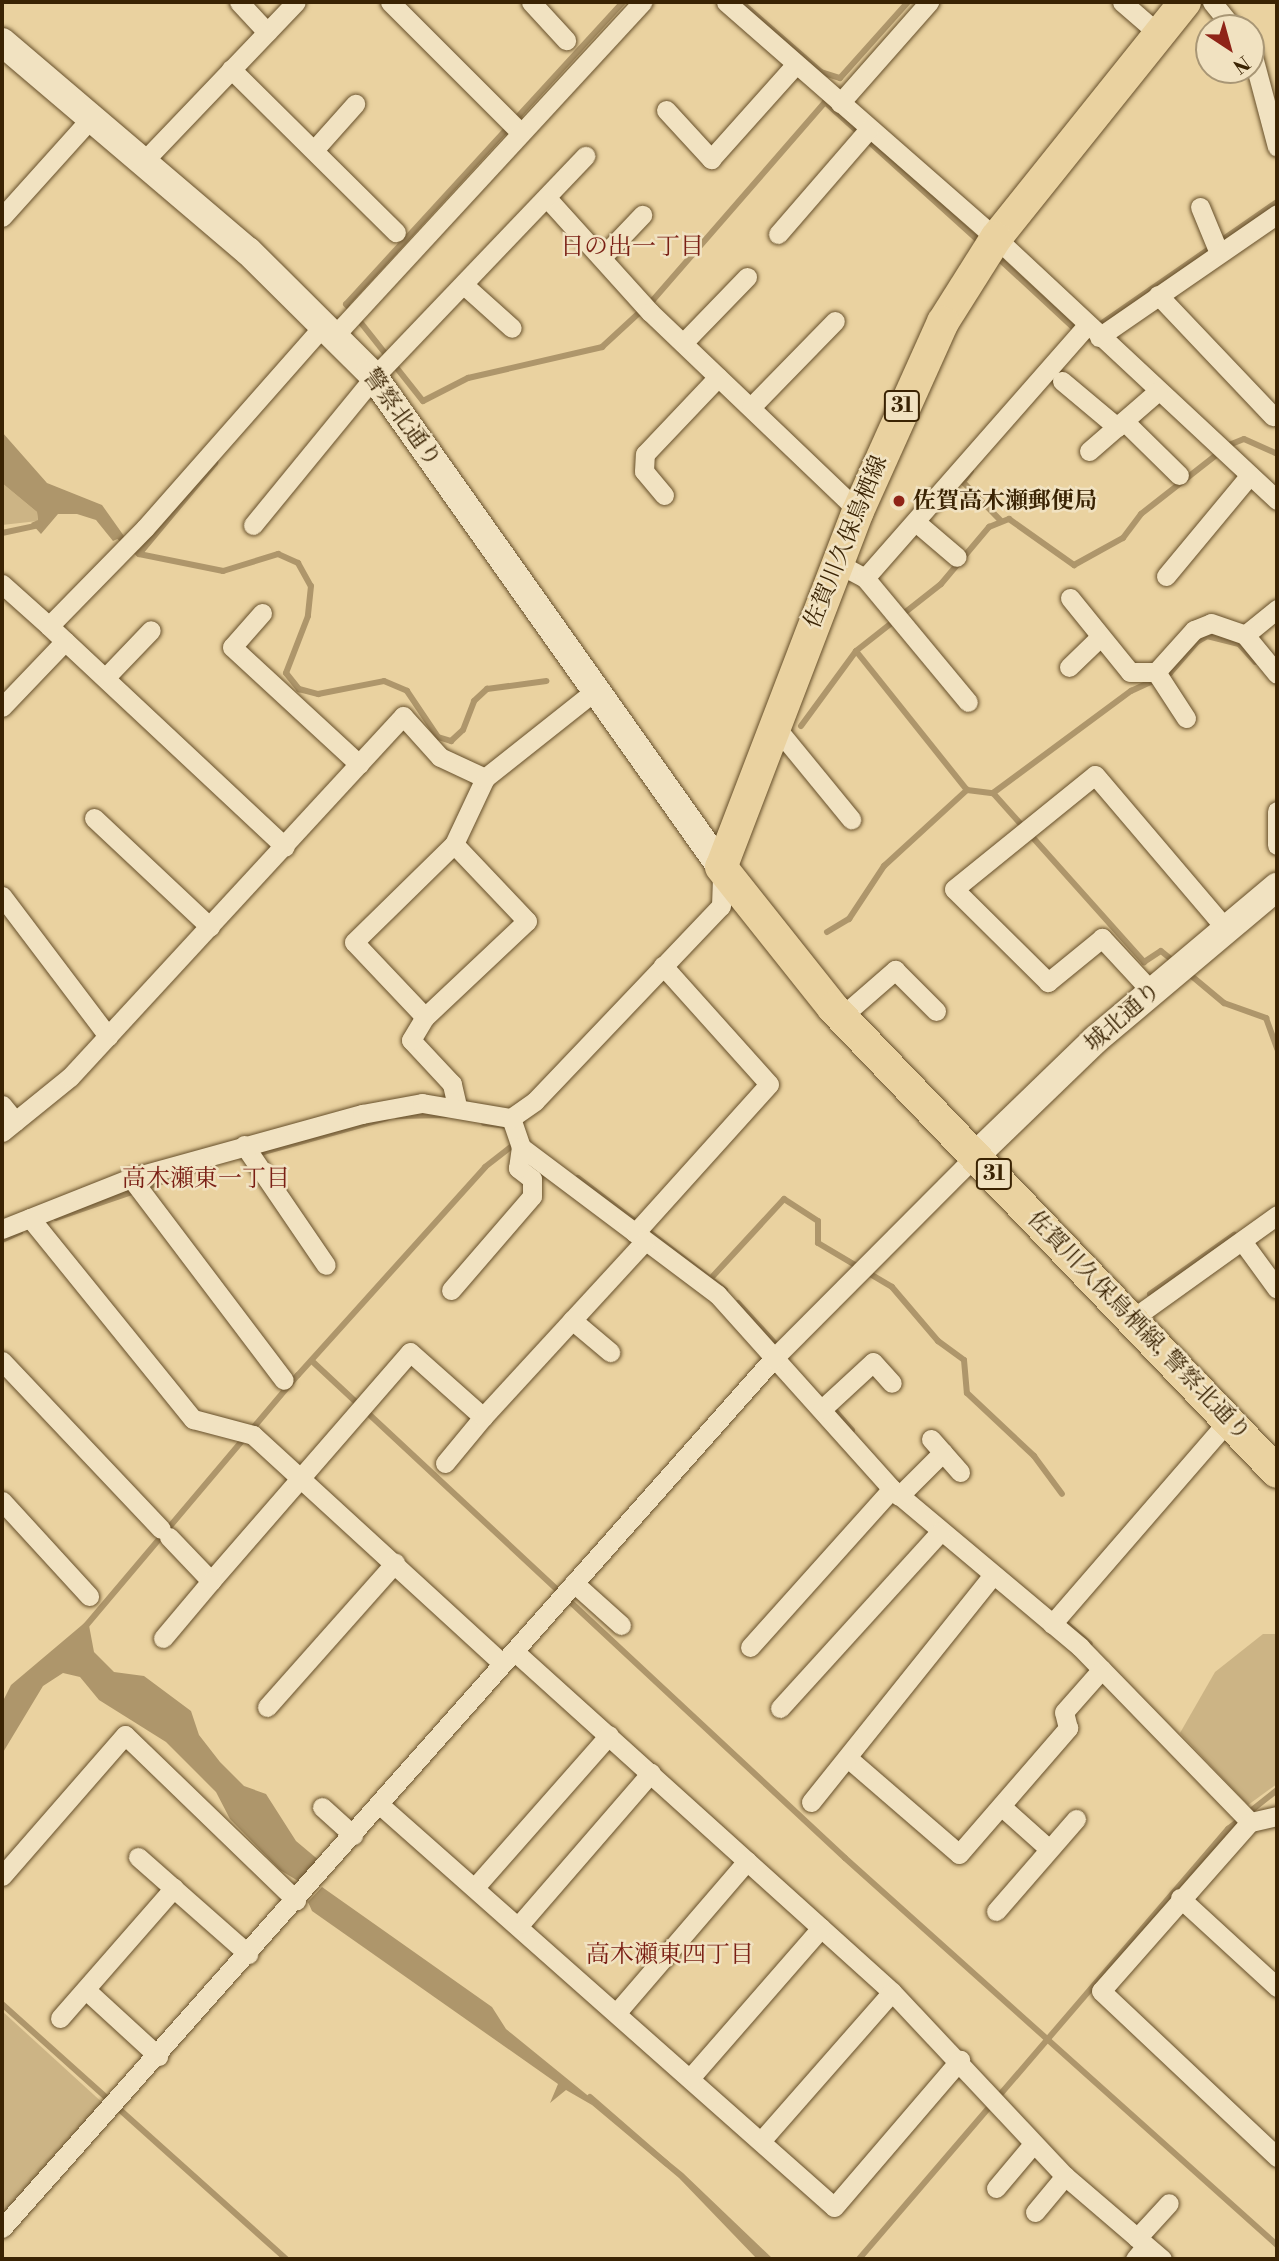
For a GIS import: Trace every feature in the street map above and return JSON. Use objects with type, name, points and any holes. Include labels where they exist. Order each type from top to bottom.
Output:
[{"type":"main road","name":"佐賀川久保鳥栖線","points":[[721,867],[858,511],[943,322],[996,238],[1185,2]]},
{"type":"main road","name":"佐賀川久保鳥栖線, 警察北通り","points":[[721,867],[841,1017],[1277,1472]]},
{"type":"street","points":[[239,2],[267,32]]},
{"type":"street","points":[[143,162],[296,2]]},
{"type":"street","points":[[390,2],[515,127]]},
{"type":"street","points":[[531,2],[566,40]]},
{"type":"street","points":[[48,626],[342,321],[515,127],[642,2]]},
{"type":"street","points":[[726,2],[840,103],[864,134],[996,238],[1086,333],[1158,391],[1277,500]]},
{"type":"street","points":[[840,103],[929,2]]},
{"type":"street","points":[[1122,2],[1159,34]]},
{"type":"street","name":"警察北通り","points":[[2,42],[143,162],[342,321],[387,366],[596,690],[721,867]]},
{"type":"street","points":[[666,110],[710,159],[796,64]]},
{"type":"street","points":[[231,69],[396,232]]},
{"type":"street","points":[[1260,84],[1277,147]]},
{"type":"street","points":[[314,150],[355,104]]},
{"type":"street","points":[[2,217],[91,118]]},
{"type":"street","points":[[778,234],[864,134]]},
{"type":"street","points":[[253,525],[387,366],[585,156]]},
{"type":"street","points":[[547,198],[683,344],[858,511]]},
{"type":"street","points":[[1200,207],[1216,245]]},
{"type":"street","points":[[603,256],[642,215]]},
{"type":"street","points":[[865,578],[1086,333],[1158,295],[1216,245],[1274,222]]},
{"type":"street","points":[[683,344],[747,277]]},
{"type":"street","points":[[464,285],[512,328]]},
{"type":"street","points":[[1158,295],[1273,416]]},
{"type":"street","points":[[751,407],[835,321]]},
{"type":"street","points":[[664,495],[644,471],[645,453],[718,377]]},
{"type":"street","points":[[1062,381],[1120,424],[1179,475]]},
{"type":"street","points":[[1089,451],[1158,391]]},
{"type":"street","points":[[1166,576],[1250,475]]},
{"type":"street","points":[[917,523],[957,557]]},
{"type":"street","points":[[837,563],[865,578],[968,702]]},
{"type":"street","points":[[2,584],[285,846]]},
{"type":"street","points":[[1070,598],[1130,671],[1158,678],[1186,718]]},
{"type":"street","points":[[1245,635],[1277,609]]},
{"type":"street","points":[[262,613],[232,647],[359,764]]},
{"type":"street","points":[[1158,678],[1194,630],[1211,623],[1245,635],[1277,674]]},
{"type":"street","points":[[105,678],[151,630]]},
{"type":"street","points":[[1069,667],[1100,637]]},
{"type":"street","points":[[2,707],[65,641]]},
{"type":"street","points":[[425,1017],[354,942],[454,844],[485,778],[596,690]]},
{"type":"street","points":[[2,1105],[8,1127],[108,1036],[403,716],[440,757],[485,778]]},
{"type":"street","points":[[774,725],[851,819]]},
{"type":"street","points":[[1173,975],[1102,938],[1048,982],[954,889],[1095,775],[1227,930]]},
{"type":"street","points":[[1277,811],[1277,845]]},
{"type":"street","points":[[94,818],[210,927]]},
{"type":"street","points":[[454,844],[527,921],[425,1017],[411,1040],[452,1084],[457,1106]]},
{"type":"street","points":[[451,1290],[532,1196],[532,1180],[518,1168],[515,1131],[667,970],[721,906],[726,886],[721,867]]},
{"type":"street","name":"城北通り","points":[[976,1155],[1173,975],[1277,887]]},
{"type":"street","points":[[2,895],[108,1036]]},
{"type":"street","points":[[445,1463],[572,1321],[642,1230],[769,1084],[667,970]]},
{"type":"street","points":[[841,1017],[895,970],[936,1011]]},
{"type":"street","points":[[2,1229],[33,1223],[136,1185],[422,1102],[457,1106],[515,1131],[642,1230],[717,1294],[827,1405],[940,1532],[991,1577],[1057,1619],[1245,1817],[1277,1816]]},
{"type":"street","points":[[247,1152],[326,1265]]},
{"type":"street","points":[[2,2228],[115,2105],[568,1588],[779,1354],[976,1155]]},
{"type":"street","points":[[136,1185],[284,1380]]},
{"type":"street","points":[[1132,1319],[1277,1215]]},
{"type":"street","points":[[33,1223],[192,1419],[248,1432],[302,1477],[395,1563],[508,1657],[609,1735],[892,1992],[996,2097],[1033,2144],[1065,2176],[1139,2248],[1162,2259]]},
{"type":"street","points":[[1242,1241],[1277,1289]]},
{"type":"street","points":[[572,1321],[610,1352]]},
{"type":"street","points":[[163,1638],[410,1352],[483,1418]]},
{"type":"street","points":[[2,1361],[211,1581]]},
{"type":"street","points":[[827,1405],[873,1362],[892,1383]]},
{"type":"street","points":[[1057,1619],[1228,1420]]},
{"type":"street","points":[[750,1647],[901,1491],[937,1446],[960,1472]]},
{"type":"street","points":[[2,1501],[89,1596]]},
{"type":"street","points":[[780,1708],[940,1532]]},
{"type":"street","points":[[267,1707],[395,1563]]},
{"type":"street","points":[[811,1802],[849,1759],[991,1577]]},
{"type":"street","points":[[568,1588],[621,1625]]},
{"type":"street","points":[[849,1759],[959,1854],[1068,1728],[1064,1712],[1102,1669]]},
{"type":"street","points":[[2,1876],[125,1735],[306,1888]]},
{"type":"street","points":[[476,1886],[609,1735]]},
{"type":"street","points":[[520,1924],[652,1773]]},
{"type":"street","points":[[380,1805],[520,1924],[834,2207],[960,2060]]},
{"type":"street","points":[[1001,1806],[1048,1848]]},
{"type":"street","points":[[322,1807],[353,1835]]},
{"type":"street","points":[[1245,1817],[1101,1991],[1277,2157]]},
{"type":"street","points":[[996,1910],[1076,1819]]},
{"type":"street","points":[[138,1857],[248,1954]]},
{"type":"street","points":[[618,2011],[747,1861]]},
{"type":"street","points":[[60,2018],[174,1888]]},
{"type":"street","points":[[1180,1898],[1277,1987]]},
{"type":"street","points":[[691,2077],[821,1928]]},
{"type":"street","points":[[86,1990],[158,2056]]},
{"type":"street","points":[[761,2141],[892,1992]]},
{"type":"street","points":[[996,2188],[1033,2144]]},
{"type":"street","points":[[1035,2212],[1065,2176]]},
{"type":"street","points":[[1139,2248],[1169,2203]]},
{"type":"shaded area","points":[[2,432],[47,483],[102,505],[124,536],[113,541],[96,520],[77,514],[58,514],[41,534],[31,523],[38,520],[37,512],[2,483]]},
{"type":"shaded area","points":[[2,483],[37,512],[38,521],[2,525]]},
{"type":"shaded area","points":[[88,1620],[94,1652],[114,1672],[144,1676],[191,1711],[199,1735],[220,1762],[244,1786],[266,1794],[296,1841],[321,1862],[303,1884],[280,1870],[230,1819],[216,1792],[166,1742],[99,1700],[80,1677],[63,1673],[43,1686],[2,1754],[2,1703],[11,1685]]},
{"type":"shaded area","points":[[1263,1634],[1277,1634],[1277,1784],[1248,1805],[1180,1733],[1215,1672]]},
{"type":"shaded area","points":[[322,1887],[492,2007],[506,2029],[683,2173],[773,2259],[757,2259],[679,2178],[592,2105],[566,2090],[550,2103],[558,2084],[312,1911],[308,1902]]},
{"type":"shaded area","points":[[2,2011],[105,2105],[2,2218]]},
{"type":"waterway","points":[[623,2],[346,304],[423,401],[468,378],[602,347],[653,300],[825,102],[981,243]]},
{"type":"waterway","points":[[741,2],[821,72],[840,78],[908,2]]},
{"type":"waterway","points":[[1095,328],[1277,202]]},
{"type":"waterway","points":[[996,256],[1076,330]]},
{"type":"waterway","points":[[801,726],[856,651],[941,584],[989,527],[1009,519],[1074,565],[1123,538],[1141,514],[1229,445],[1244,439],[1277,454]]},
{"type":"waterway","points":[[139,554],[215,463]]},
{"type":"waterway","points":[[971,471],[963,482],[1001,521]]},
{"type":"waterway","points":[[2,533],[40,525]]},
{"type":"waterway","points":[[114,532],[139,554],[223,571],[278,554],[298,563],[311,586],[308,616],[286,673],[299,689],[318,694],[384,681],[407,691],[438,737],[451,741],[463,730],[474,701],[487,689],[546,681]]},
{"type":"waterway","points":[[827,932],[849,919],[884,866],[967,790],[993,793],[1131,691],[1170,673],[1197,642],[1207,636],[1239,644],[1255,662]]},
{"type":"waterway","points":[[856,651],[967,790]]},
{"type":"waterway","points":[[993,793],[1144,962],[1161,951],[1177,964]]},
{"type":"waterway","points":[[1188,973],[1224,1003],[1266,1018],[1277,1049]]},
{"type":"waterway","points":[[397,1116],[446,1115]]},
{"type":"waterway","points":[[256,1154],[387,1118]]},
{"type":"waterway","points":[[484,1123],[508,1126]]},
{"type":"waterway","points":[[84,1628],[298,1375],[485,1167],[516,1143]]},
{"type":"waterway","points":[[56,1218],[211,1165]]},
{"type":"waterway","points":[[578,1178],[725,1290]]},
{"type":"waterway","points":[[713,1276],[784,1199],[818,1221],[818,1243],[892,1287],[938,1341],[964,1360],[967,1393],[1034,1456],[1062,1494]]},
{"type":"waterway","points":[[2,1240],[20,1232]]},
{"type":"waterway","points":[[1150,1294],[1234,1235]]},
{"type":"waterway","points":[[738,1303],[780,1349]]},
{"type":"waterway","points":[[313,1362],[845,1858],[1277,2245]]},
{"type":"waterway","points":[[831,1406],[852,1430]]},
{"type":"waterway","points":[[1067,1624],[1090,1644]]},
{"type":"waterway","points":[[859,2259],[1228,1829],[1277,1790]]},
{"type":"waterway","points":[[2,2004],[286,2259]]},
{"type":"waterway","points":[[590,2097],[666,2163]]},
{"type":"place","name":"佐賀高木瀬郵便局","points":[[899,501]]},
{"type":"district","name":"日の出一丁目","points":[[632,248]]},
{"type":"district","name":"高木瀬東一丁目","points":[[206,1180]]},
{"type":"district","name":"高木瀬東四丁目","points":[[670,1956]]}]
